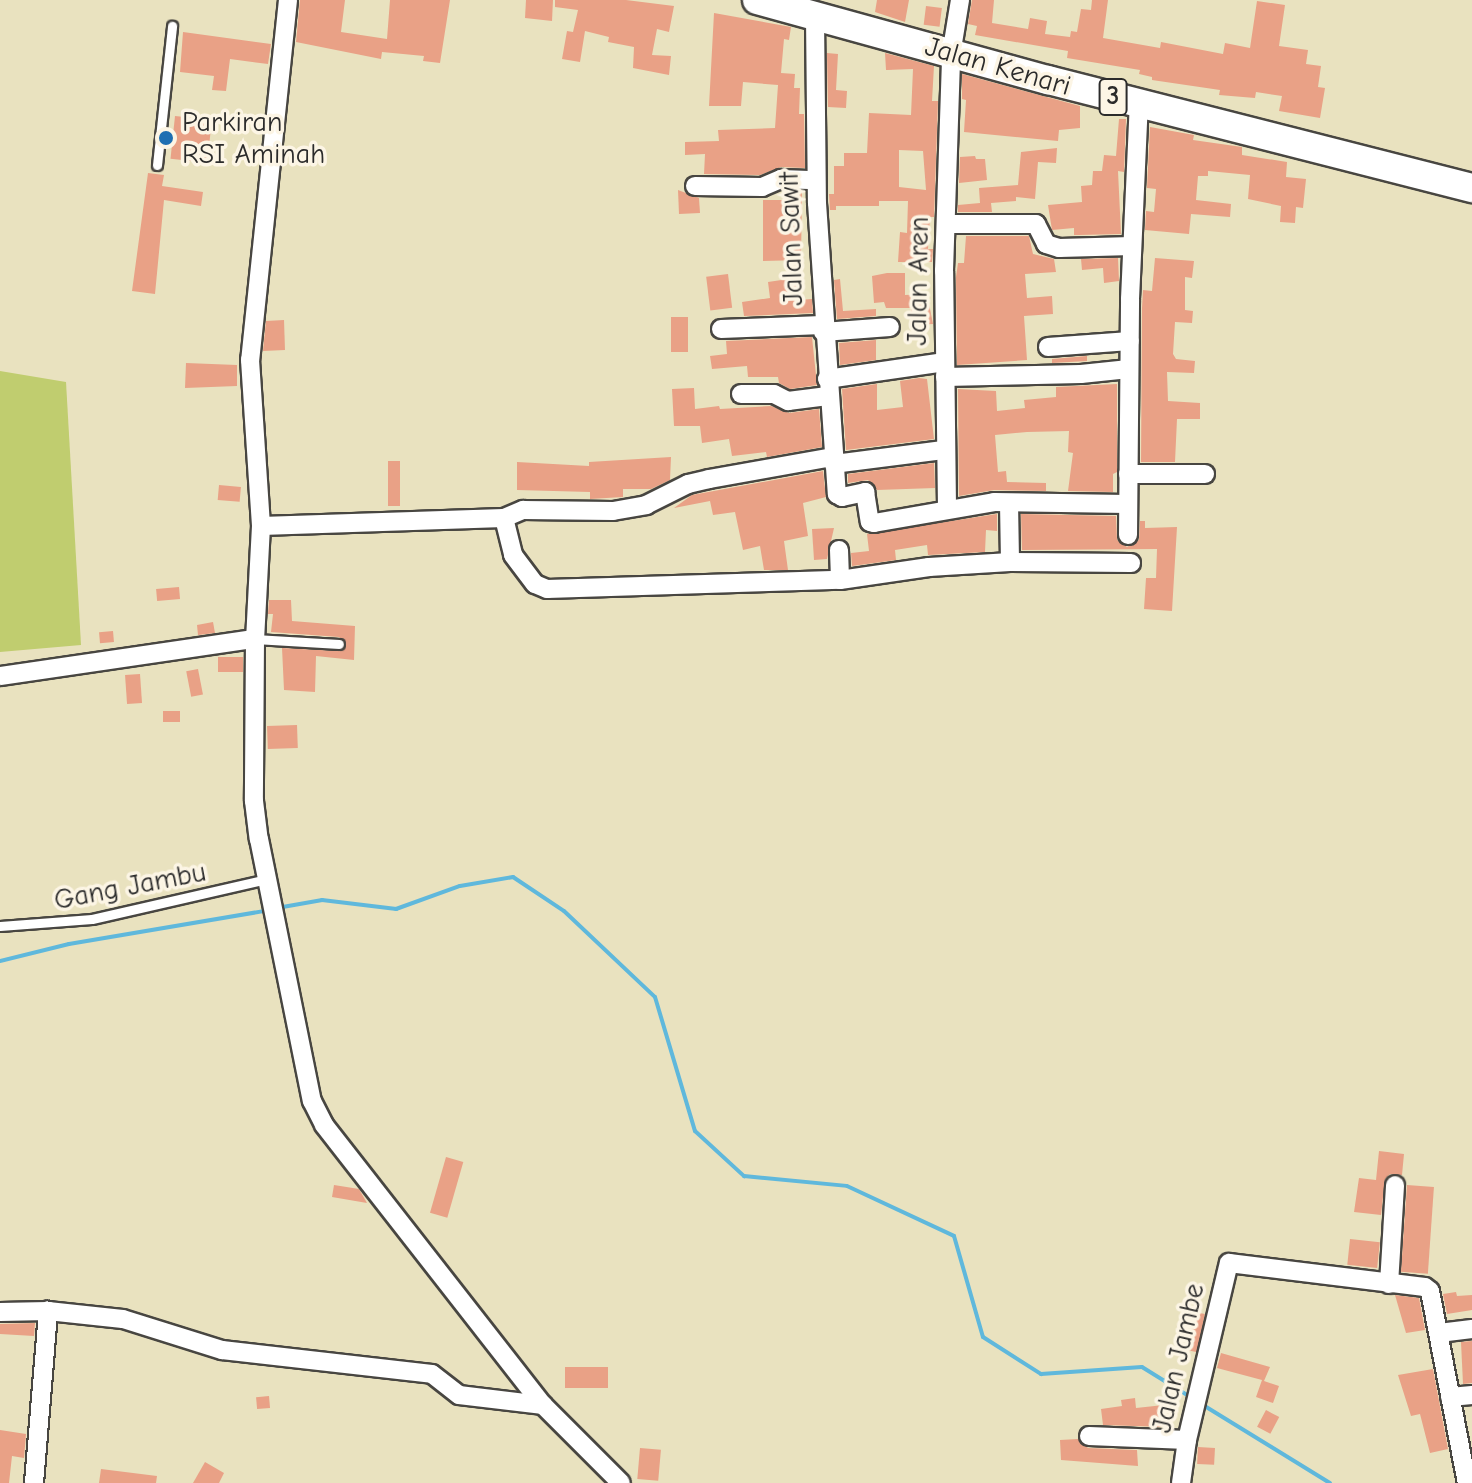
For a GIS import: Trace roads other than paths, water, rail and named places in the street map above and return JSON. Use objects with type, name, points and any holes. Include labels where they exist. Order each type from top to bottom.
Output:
[{"type":"highway","name":"Jalan Kenari","points":[[757,0],[897,37],[951,55],[1472,188]]},
{"type":"street","points":[[288,0],[250,360],[261,526],[255,639],[254,801],[276,926],[316,1114],[543,1405],[621,1483]]},
{"type":"street","name":"Jalan Aren","points":[[947,507],[944,278],[951,55],[960,0]]},
{"type":"street","name":"Jalan Sawit","points":[[815,17],[820,282],[837,494],[842,497],[865,492],[870,522],[947,507]]},
{"type":"street","points":[[1128,535],[1130,299],[1139,104]]},
{"type":"street","points":[[695,186],[762,187],[781,179],[816,180]]},
{"type":"street","points":[[946,224],[1036,224],[1046,244],[1059,248],[1132,246]]},
{"type":"street","points":[[721,329],[890,327]]},
{"type":"street","points":[[1051,375],[1048,338],[1130,341]]},
{"type":"street","points":[[741,394],[774,394],[788,401],[828,388],[945,369],[1051,375],[1129,369]]},
{"type":"street","points":[[261,526],[625,509],[662,499],[698,482],[833,460],[944,450]]},
{"type":"street","points":[[1128,474],[1205,474]]},
{"type":"street","points":[[947,507],[1009,503],[1127,504]]},
{"type":"street","points":[[1009,503],[1010,562]]},
{"type":"street","points":[[511,516],[513,555],[535,584],[543,588],[840,580],[929,567],[1010,562],[1131,563]]},
{"type":"street","points":[[839,550],[840,580]]},
{"type":"street","points":[[0,676],[255,639]]},
{"type":"street","points":[[1395,1185],[1389,1284],[1425,1287],[1430,1291],[1467,1483]]},
{"type":"street","name":"Jalan Jambe","points":[[1181,1483],[1187,1440],[1229,1263],[1389,1284]]},
{"type":"street","points":[[0,1312],[48,1311],[123,1319],[222,1350],[432,1374],[459,1395],[543,1405]]},
{"type":"street","points":[[34,1483],[48,1311]]},
{"type":"street","points":[[1439,1333],[1472,1329]]},
{"type":"street","points":[[1450,1397],[1472,1395]]},
{"type":"street","points":[[1089,1436],[1187,1440]]},
{"type":"lane","points":[[157,165],[172,26]]},
{"type":"lane","points":[[255,639],[339,644]]},
{"type":"lane","name":"Gang Jambu","points":[[0,926],[92,919],[268,884]]},
{"type":"waterway","points":[[277,908],[322,900],[396,909],[460,886],[513,877],[564,911],[655,997],[695,1131],[744,1176],[847,1186],[954,1236],[983,1337],[1041,1374],[1142,1367],[1192,1398]]},
{"type":"waterway","points":[[0,961],[69,944],[269,910]]},
{"type":"waterway","points":[[1203,1405],[1330,1483]]},
{"type":"place","name":"Parkiran RSI Aminah","points":[[166,138]]}]
